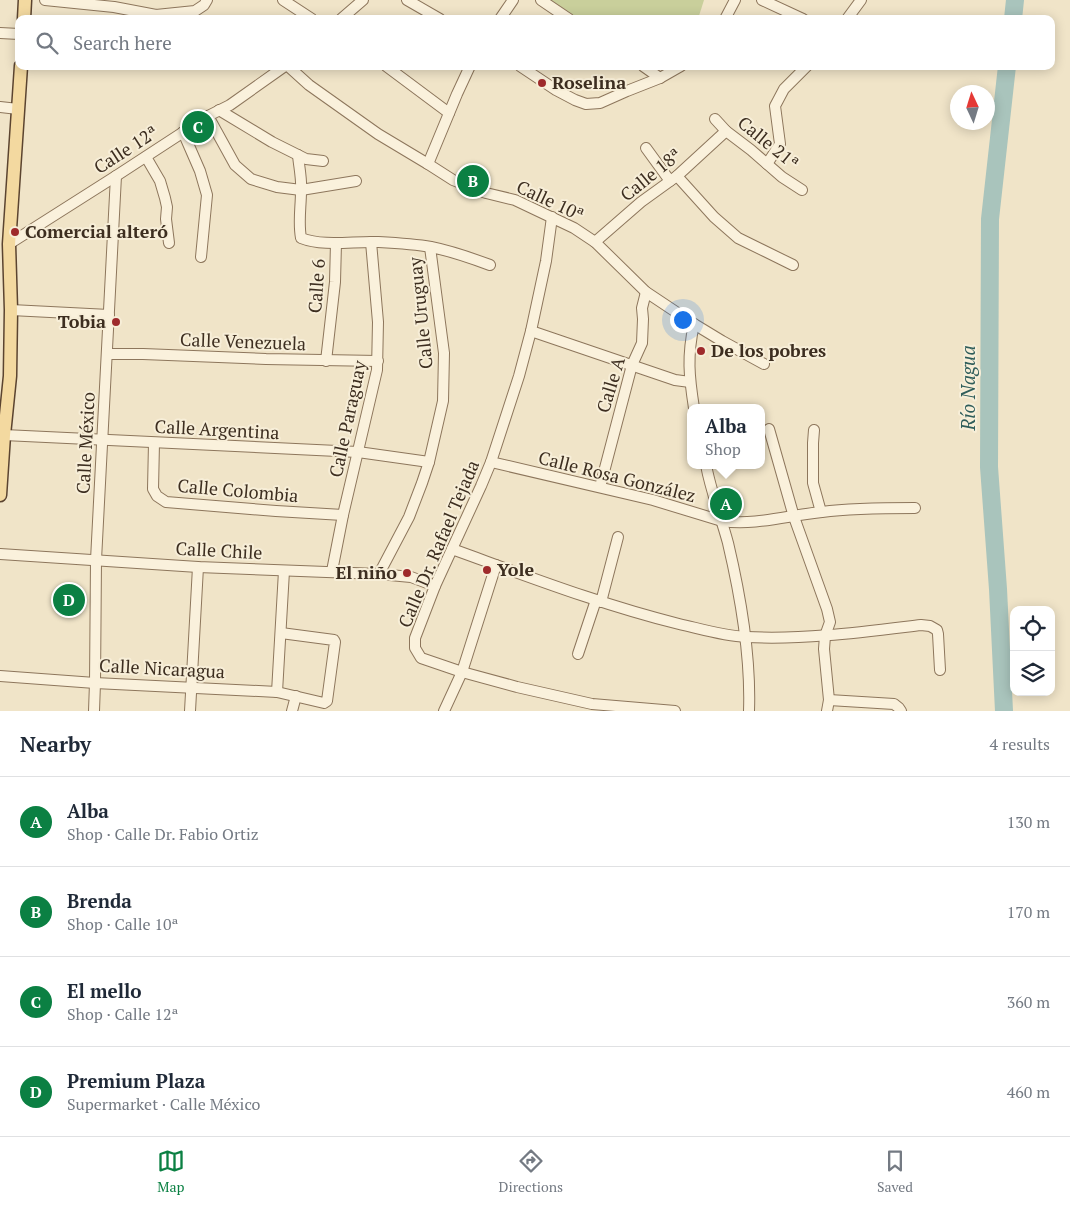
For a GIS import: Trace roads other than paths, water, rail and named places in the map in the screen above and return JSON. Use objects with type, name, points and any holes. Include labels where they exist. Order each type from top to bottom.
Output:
[{"type":"main road","points":[[24,15],[25,0]]},
{"type":"main road","points":[[0,495],[5,376],[11,310],[9,244],[21,70]]},
{"type":"street","points":[[45,0],[72,1],[156,15],[195,11],[204,5],[207,0]]},
{"type":"street","points":[[283,0],[306,15]]},
{"type":"street","points":[[346,15],[363,0]]},
{"type":"street","points":[[406,0],[433,15]]},
{"type":"street","points":[[503,15],[512,0]]},
{"type":"street","points":[[541,0],[563,15]]},
{"type":"street","points":[[727,15],[735,0]]},
{"type":"street","points":[[762,0],[794,15]]},
{"type":"street","points":[[850,15],[861,0]]},
{"type":"street","points":[[0,33],[15,34]]},
{"type":"street","name":"Calle 12ª","points":[[9,244],[208,116],[230,105],[280,70]]},
{"type":"street","name":"Calle 10ª","points":[[291,70],[378,134],[453,180],[486,193],[515,200],[574,228],[595,242],[646,292],[694,324],[764,364]]},
{"type":"street","points":[[391,70],[449,113]]},
{"type":"street","points":[[428,164],[468,70]]},
{"type":"street","points":[[526,70],[556,90],[586,104],[600,104],[674,70]]},
{"type":"street","points":[[649,70],[660,78]]},
{"type":"street","points":[[767,164],[780,144],[775,106],[784,89],[803,70]]},
{"type":"street","points":[[0,107],[18,109]]},
{"type":"street","points":[[219,110],[272,142],[306,159],[324,161]]},
{"type":"street","points":[[208,116],[235,165],[251,179],[277,188],[301,190],[356,181]]},
{"type":"street","name":"Calle 21ª","points":[[715,119],[726,131],[782,177],[802,190]]},
{"type":"street","name":"Calle 18ª","points":[[595,242],[641,202],[674,178],[726,131]]},
{"type":"street","points":[[183,132],[200,171],[207,195],[201,257]]},
{"type":"street","points":[[646,148],[674,178],[738,238],[793,265]]},
{"type":"street","points":[[298,155],[301,190],[301,238],[310,242],[371,242],[430,247],[490,265]]},
{"type":"street","points":[[146,157],[160,181],[165,198],[169,243]]},
{"type":"street","name":"Calle México","points":[[94,711],[96,560],[116,176]]},
{"type":"street","name":"Calle Dr. Rafael Tejada","points":[[552,218],[546,261],[519,376],[482,486],[435,586],[415,638],[416,648],[420,658],[517,687],[592,704],[675,711]]},
{"type":"street","name":"Calle Paraguay","points":[[332,572],[343,515],[378,370],[378,322],[371,242]]},
{"type":"street","name":"Calle 6","points":[[326,361],[335,282],[336,243]]},
{"type":"street","name":"Calle Uruguay","points":[[379,574],[408,517],[422,483],[429,462],[443,401],[444,353],[430,247]]},
{"type":"street","name":"Calle A","points":[[600,487],[632,365],[642,343],[642,308],[646,292]]},
{"type":"street","points":[[11,310],[109,314]]},
{"type":"street","points":[[693,404],[689,361],[690,341],[694,324]]},
{"type":"street","points":[[531,331],[675,380],[690,382]]},
{"type":"street","name":"Calle Venezuela","points":[[107,354],[326,361],[378,360]]},
{"type":"street","points":[[769,429],[794,517],[830,622],[825,636],[824,649],[829,700],[827,711]]},
{"type":"street","points":[[814,430],[813,483],[821,512]]},
{"type":"street","name":"Calle Argentina","points":[[4,435],[358,452],[429,462]]},
{"type":"street","name":"Calle Colombia","points":[[154,443],[153,489],[157,496],[166,502],[343,515]]},
{"type":"street","name":"Calle Rosa González","points":[[491,462],[653,500],[722,521],[732,522],[794,517],[821,512],[915,508]]},
{"type":"street","points":[[707,469],[736,578],[750,687],[749,711]]},
{"type":"street","points":[[578,654],[598,601],[618,537]]},
{"type":"street","points":[[452,550],[643,615],[726,635],[745,637],[825,636],[930,626],[937,630],[938,634],[940,670]]},
{"type":"street","name":"Calle Chile","points":[[0,554],[198,567],[379,574],[411,577],[435,586]]},
{"type":"street","points":[[444,711],[462,672],[496,565]]},
{"type":"street","points":[[190,711],[198,567]]},
{"type":"street","points":[[277,692],[284,571]]},
{"type":"street","name":"Calle Nicaragua","points":[[0,676],[277,692],[322,703],[327,700],[334,640],[281,633]]},
{"type":"street","points":[[292,711],[296,696]]},
{"type":"street","points":[[829,700],[894,704],[901,711]]},
{"type":"waterway","name":"Río Nagua","points":[[1013,15],[1015,0]]},
{"type":"waterway","name":"Río Nagua","points":[[1004,711],[989,467],[990,219],[1007,70]]},
{"type":"place","name":"Roselina","points":[[542,83]]},
{"type":"place","name":"El mello","points":[[198,127]]},
{"type":"place","name":"Brenda","points":[[473,181]]},
{"type":"place","name":"Comercial alteró","points":[[15,232]]},
{"type":"place","name":"Tobia","points":[[116,322]]},
{"type":"place","name":"De los pobres","points":[[701,351]]},
{"type":"place","name":"Alba","points":[[726,504]]},
{"type":"place","name":"Yole","points":[[487,570]]},
{"type":"place","name":"El niño","points":[[407,573]]},
{"type":"place","name":"Premium Plaza","points":[[69,600]]}]
